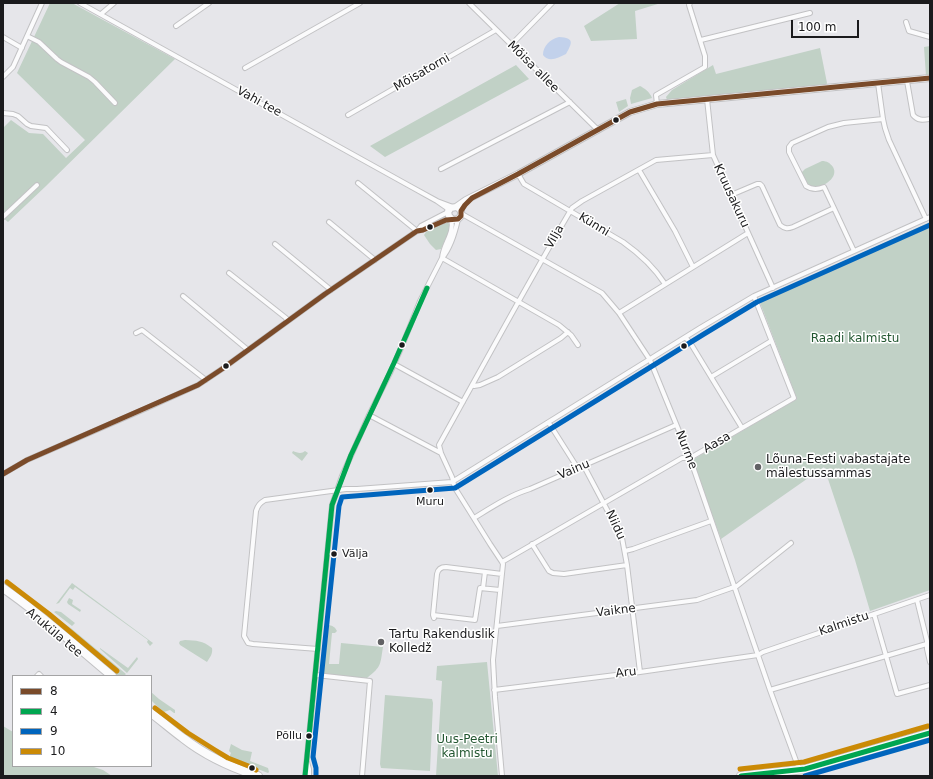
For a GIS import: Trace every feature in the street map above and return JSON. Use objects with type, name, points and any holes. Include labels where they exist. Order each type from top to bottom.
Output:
[{"type":"highway","name":"Aruküla tee","points":[[3,588],[38,614],[111,675]]},
{"type":"highway","name":"Aruküla tee","points":[[3,591],[103,675]]},
{"type":"highway","points":[[152,713],[184,739],[211,756],[232,767],[258,776]]},
{"type":"highway","points":[[742,776],[800,770],[930,733]]},
{"type":"street","points":[[3,77],[13,67],[42,3]]},
{"type":"street","name":"Vahi tee","points":[[80,3],[437,201],[446,208],[448,212]]},
{"type":"street","points":[[101,14],[114,3]]},
{"type":"street","points":[[176,26],[209,3]]},
{"type":"street","points":[[245,68],[360,3]]},
{"type":"street","name":"Mõisa allee","points":[[469,3],[598,130]]},
{"type":"street","points":[[511,45],[552,3]]},
{"type":"street","points":[[657,104],[656,95],[705,67],[705,56],[690,3]]},
{"type":"street","points":[[701,40],[810,14]]},
{"type":"street","points":[[906,22],[909,31],[930,37]]},
{"type":"street","name":"Mõisatorni","points":[[348,115],[496,30]]},
{"type":"street","points":[[27,36],[40,42],[61,62],[90,77],[115,103]]},
{"type":"street","points":[[3,37],[22,48]]},
{"type":"street","points":[[417,232],[422,226],[448,212],[450,209],[518,174],[630,112],[657,104],[930,78]]},
{"type":"street","points":[[907,81],[913,115],[921,120],[930,119]]},
{"type":"street","points":[[318,649],[253,644],[248,643],[244,636],[256,511],[258,505],[265,500],[337,490],[453,482],[754,296],[928,218],[889,140],[883,119],[878,83]]},
{"type":"street","name":"Kruusakuru","points":[[707,99],[713,154],[773,288]]},
{"type":"street","points":[[441,169],[570,102]]},
{"type":"street","points":[[3,113],[18,116],[31,126],[46,128],[67,150]]},
{"type":"street","points":[[854,251],[824,187],[813,190],[806,186],[789,152],[789,147],[792,143],[828,127],[844,123],[883,119]]},
{"type":"street","name":"Vilja","points":[[441,453],[440,445],[472,385],[518,301],[572,208],[656,160],[713,154]]},
{"type":"street","points":[[639,170],[675,231],[693,267]]},
{"type":"street","name":"Künni","points":[[518,174],[524,184],[623,242],[637,252],[651,265],[665,284]]},
{"type":"street","points":[[358,183],[417,232]]},
{"type":"street","points":[[731,194],[760,184],[780,225],[789,229],[834,208]]},
{"type":"street","points":[[3,217],[37,185]]},
{"type":"street","points":[[3,474],[27,460],[198,385],[331,290],[417,232],[446,220],[455,219],[461,216],[465,205],[472,198]]},
{"type":"street","name":"Vahi tee","points":[[437,201],[455,207]]},
{"type":"street","points":[[455,207],[462,212]]},
{"type":"street","points":[[448,212],[449,216],[455,219]]},
{"type":"street","name":"Nurme","points":[[462,212],[602,293],[619,313],[650,360],[690,458],[770,690],[800,770]]},
{"type":"street","points":[[305,776],[332,505],[342,476],[394,364],[420,301],[454,238],[455,219]]},
{"type":"street","points":[[329,222],[374,260]]},
{"type":"street","points":[[619,313],[748,233]]},
{"type":"street","points":[[275,244],[331,290]]},
{"type":"street","points":[[442,258],[559,325],[571,335],[578,345]]},
{"type":"street","points":[[229,273],[286,318],[287,321]]},
{"type":"street","points":[[183,296],[248,350]]},
{"type":"street","name":"Aasa","points":[[502,562],[682,458],[690,458],[794,398],[754,296]]},
{"type":"street","points":[[136,333],[142,330],[206,380]]},
{"type":"street","points":[[472,385],[480,385],[498,377],[561,338],[568,332]]},
{"type":"street","points":[[686,338],[742,428]]},
{"type":"street","points":[[711,377],[771,340]]},
{"type":"street","points":[[394,364],[463,402]]},
{"type":"street","points":[[369,415],[441,453],[455,488],[503,564],[493,660],[494,690],[502,776]]},
{"type":"street","name":"Niidu","points":[[549,423],[577,467],[584,468],[586,470],[622,538],[627,565],[640,672]]},
{"type":"street","name":"Vainu","points":[[474,518],[503,500],[676,425]]},
{"type":"street","points":[[625,551],[711,521]]},
{"type":"street","name":"Vaikne","points":[[497,626],[697,600],[734,587],[791,543]]},
{"type":"street","points":[[532,544],[549,571],[553,574],[564,574],[627,565]]},
{"type":"street","points":[[485,572],[483,588],[480,588],[475,620],[434,617],[437,574],[439,569],[446,567],[502,574]]},
{"type":"street","points":[[483,588],[500,590]]},
{"type":"street","name":"Kalmistu","points":[[758,655],[930,595]]},
{"type":"street","points":[[917,600],[928,644],[927,649],[930,662]]},
{"type":"street","points":[[874,614],[896,694],[930,685]]},
{"type":"street","points":[[770,690],[928,644]]},
{"type":"street","name":"Aru","points":[[494,690],[640,672],[758,655]]},
{"type":"street","points":[[316,676],[370,681],[362,776]]},
{"type":"street","points":[[306,758],[309,776]]},
{"type":"green space","points":[[50,3],[72,3],[175,59],[8,222],[3,218],[3,128],[11,120],[29,133],[43,134],[66,158],[85,140],[17,73]]},
{"type":"green space","points":[[620,3],[661,3],[635,11],[637,39],[591,41],[584,26]]},
{"type":"green space","points":[[930,46],[930,76],[926,76],[924,47]]},
{"type":"green space","points":[[820,48],[827,83],[826,86],[671,100],[667,100],[666,97],[672,90],[713,65],[716,74]]},
{"type":"green space","points":[[516,65],[529,79],[385,157],[370,146]]},
{"type":"green space","points":[[640,86],[648,92],[652,98],[631,104],[630,98],[632,90]]},
{"type":"green space","points":[[626,99],[628,106],[619,112],[616,102]]},
{"type":"green space","points":[[822,161],[828,162],[833,167],[834,171],[831,180],[818,187],[809,186],[805,182],[801,173],[805,169]]},
{"type":"green space","points":[[445,222],[451,227],[441,249],[436,250],[424,235],[426,232]]},
{"type":"green space","name":"Raadi kalmistu","points":[[930,222],[930,590],[870,611],[855,560],[824,467],[721,539],[692,460],[797,399],[759,300]]},
{"type":"green space","points":[[293,451],[302,453],[305,451],[308,453],[302,461],[292,453]]},
{"type":"green space","points":[[72,583],[153,643],[150,646],[147,642],[148,640],[75,587],[73,590],[70,588],[59,603],[56,604]]},
{"type":"green space","points":[[69,598],[73,600],[72,604],[81,610],[80,612],[68,604],[67,602]]},
{"type":"green space","points":[[54,612],[61,612],[75,623],[72,626]]},
{"type":"green space","points":[[57,618],[126,674],[113,675],[53,623]]},
{"type":"green space","points":[[329,625],[334,627],[337,631],[332,633],[329,664],[339,664],[341,643],[383,647],[380,665],[367,678],[328,675],[323,673]]},
{"type":"green space","points":[[185,640],[202,642],[212,648],[212,654],[207,662],[180,645],[180,641]]},
{"type":"green space","points":[[100,648],[128,668],[137,657],[138,659],[127,673]]},
{"type":"green space","name":"Uus-Peetri kalmistu","points":[[487,662],[498,776],[436,776],[442,681],[436,680],[437,666]]},
{"type":"green space","points":[[152,693],[175,710],[175,713],[170,710],[164,712],[152,701]]},
{"type":"green space","points":[[385,695],[432,699],[430,771],[381,768],[380,764]]},
{"type":"green space","points":[[3,726],[12,731],[12,767],[94,767],[103,770],[112,776],[3,776]]},
{"type":"green space","points":[[231,744],[242,750],[252,752],[250,761],[268,768],[269,772],[268,773],[255,768],[255,766],[246,765],[231,759],[231,753],[229,751]]},
{"type":"water","points":[[559,37],[570,40],[570,47],[566,54],[554,59],[548,59],[543,55],[546,46],[550,41]]},
{"type":"waterway","points":[[152,707],[160,713]]},
{"type":"transit line","name":"8","points":[[3,474],[27,460],[198,385],[325,294],[417,231],[446,220],[458,219],[461,216],[461,211],[472,198],[630,112],[657,104],[930,78]]},
{"type":"transit line","name":"9","points":[[316,776],[316,768],[313,757],[339,506],[342,497],[455,488],[757,302],[930,225]]},
{"type":"transit line","name":"4","points":[[305,776],[332,505],[351,455],[427,288]]},
{"type":"transit line","name":"10","points":[[7,582],[49,614],[117,671]]},
{"type":"transit line","name":"10","points":[[155,708],[188,733],[228,758],[256,770]]},
{"type":"transit line","name":"10","points":[[740,769],[804,762],[928,726]]},
{"type":"transit line","name":"4","points":[[741,776],[805,769],[930,733]]},
{"type":"transit line","name":"9","points":[[805,776],[930,740]]},
{"type":"place","name":"Lõuna-Eesti vabastajate mälestussammas","points":[[758,467]]},
{"type":"place","name":"Muru","points":[[430,490]]},
{"type":"place","name":"Välja","points":[[334,554]]},
{"type":"place","name":"Tartu Rakenduslik Kolledž","points":[[381,642]]},
{"type":"place","name":"Põllu","points":[[309,736]]}]
